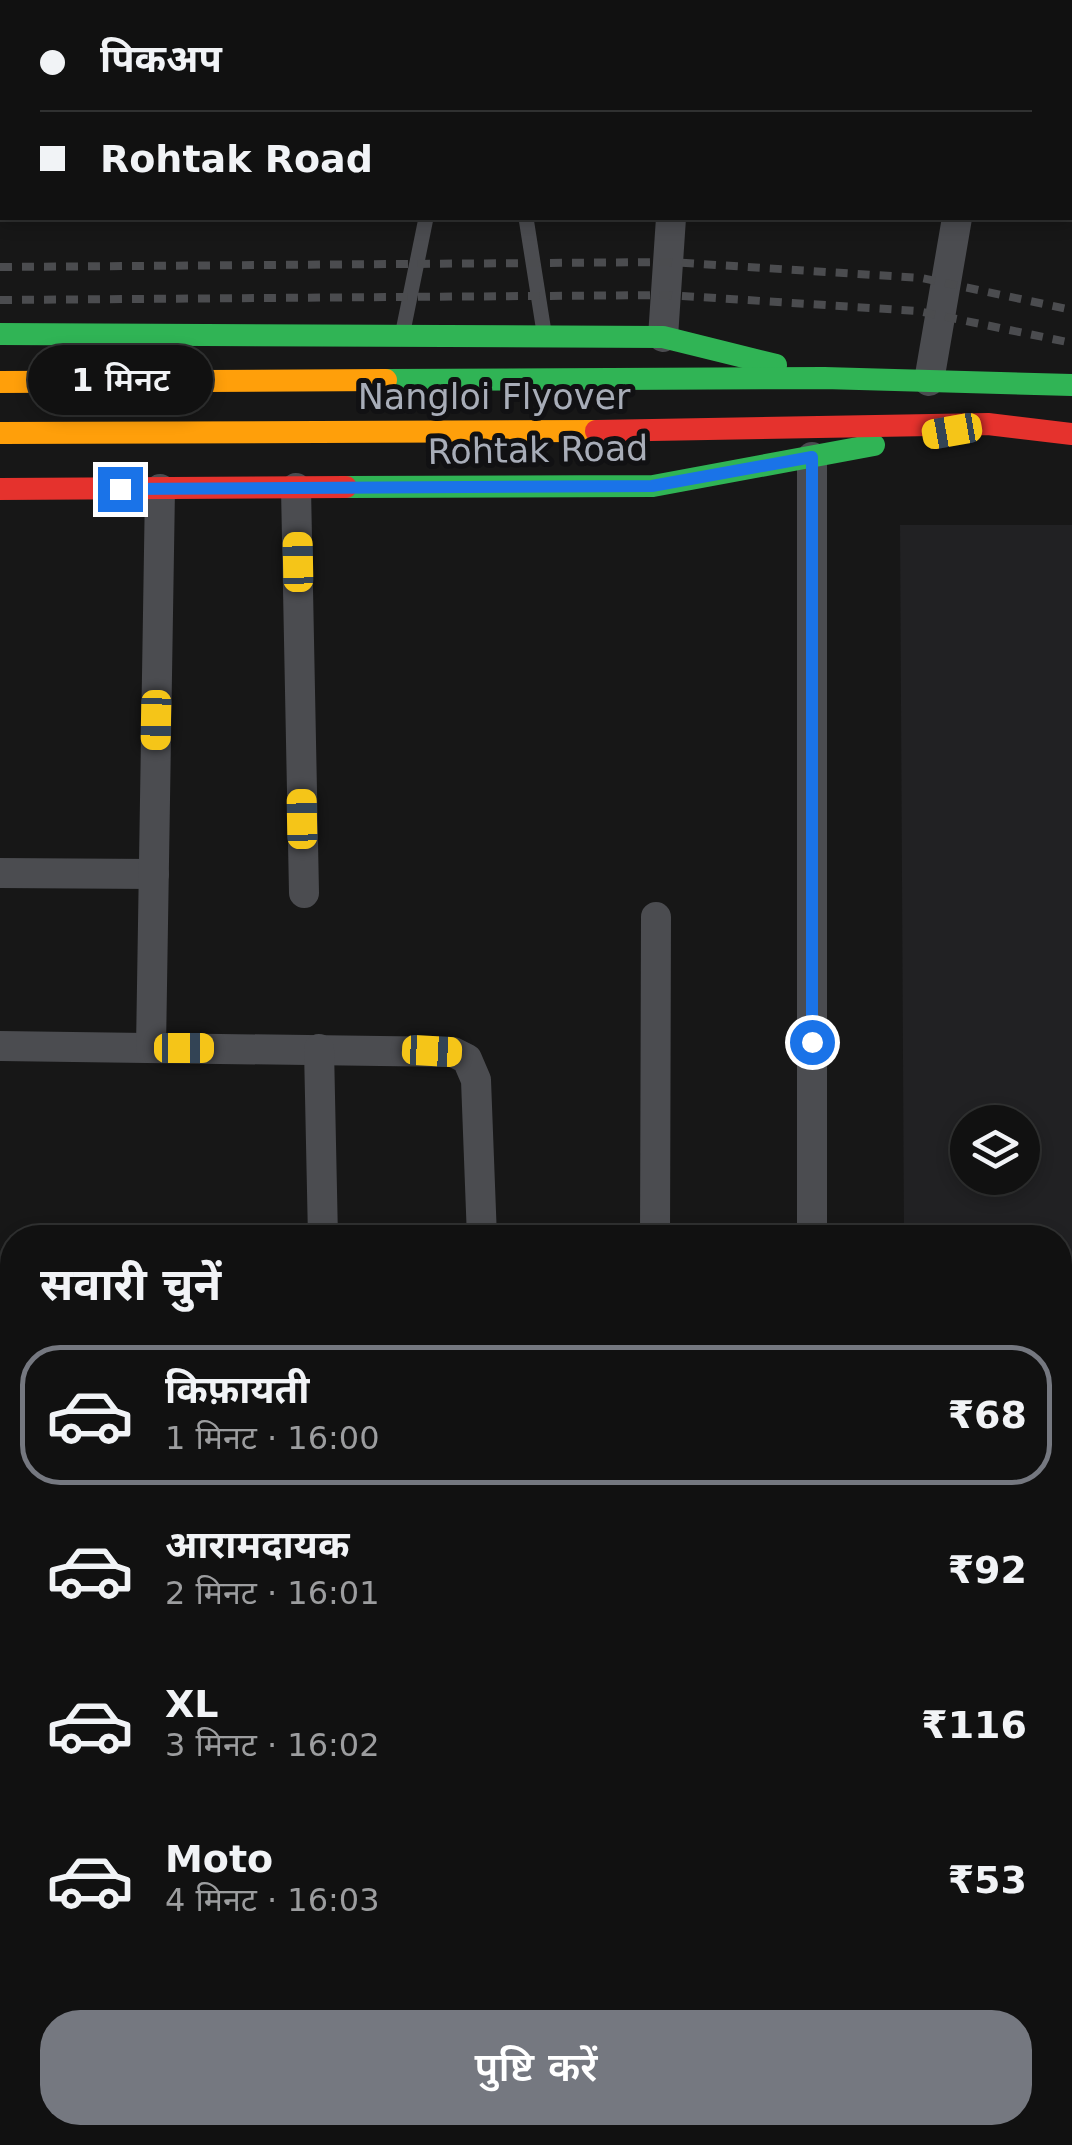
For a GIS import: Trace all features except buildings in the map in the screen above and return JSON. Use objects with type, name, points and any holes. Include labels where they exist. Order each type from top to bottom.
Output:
[{"type":"main road","points":[[0,334],[663,337],[824,378],[1072,385]]},
{"type":"main road","name":"Nangloi Flyover","points":[[0,382],[824,378]]},
{"type":"main road","name":"Nangloi Flyover","points":[[0,433],[667,432],[988,424]]},
{"type":"main road","name":"Rohtak Road","points":[[0,490],[652,486],[988,424],[1072,434]]},
{"type":"street","points":[[663,337],[671,220]]},
{"type":"street","points":[[928,382],[957,220]]},
{"type":"street","points":[[812,457],[812,1225]]},
{"type":"street","points":[[151,1048],[160,488]]},
{"type":"street","points":[[296,488],[304,892]]},
{"type":"street","points":[[0,874],[154,874]]},
{"type":"street","points":[[655,1225],[656,917]]},
{"type":"street","points":[[0,1046],[442,1051],[467,1060],[476,1080],[482,1225]]},
{"type":"street","points":[[318,1049],[323,1225]]},
{"type":"lane","points":[[402,334],[426,220]]},
{"type":"lane","points":[[526,220],[544,336]]},
{"type":"shaded area","points":[[900,525],[1072,525],[1072,1225],[904,1225]]},
{"type":"railway","points":[[0,267],[669,262],[922,278],[1072,310]]},
{"type":"railway","points":[[0,300],[668,295],[918,311],[1072,343]]},
{"type":"traffic: fast","points":[[0,334],[663,337],[776,365]]},
{"type":"traffic: fast","points":[[386,380],[824,378],[1072,385]]},
{"type":"traffic: fast","points":[[346,487],[653,486],[874,445]]},
{"type":"traffic: slow","points":[[0,382],[386,380]]},
{"type":"traffic: slow","points":[[0,433],[596,431]]},
{"type":"traffic: jam","points":[[596,431],[988,424],[1072,434]]},
{"type":"traffic: jam","points":[[0,489],[346,487]]},
{"type":"route","points":[[120,489],[652,486],[812,457],[812,1042]]}]
